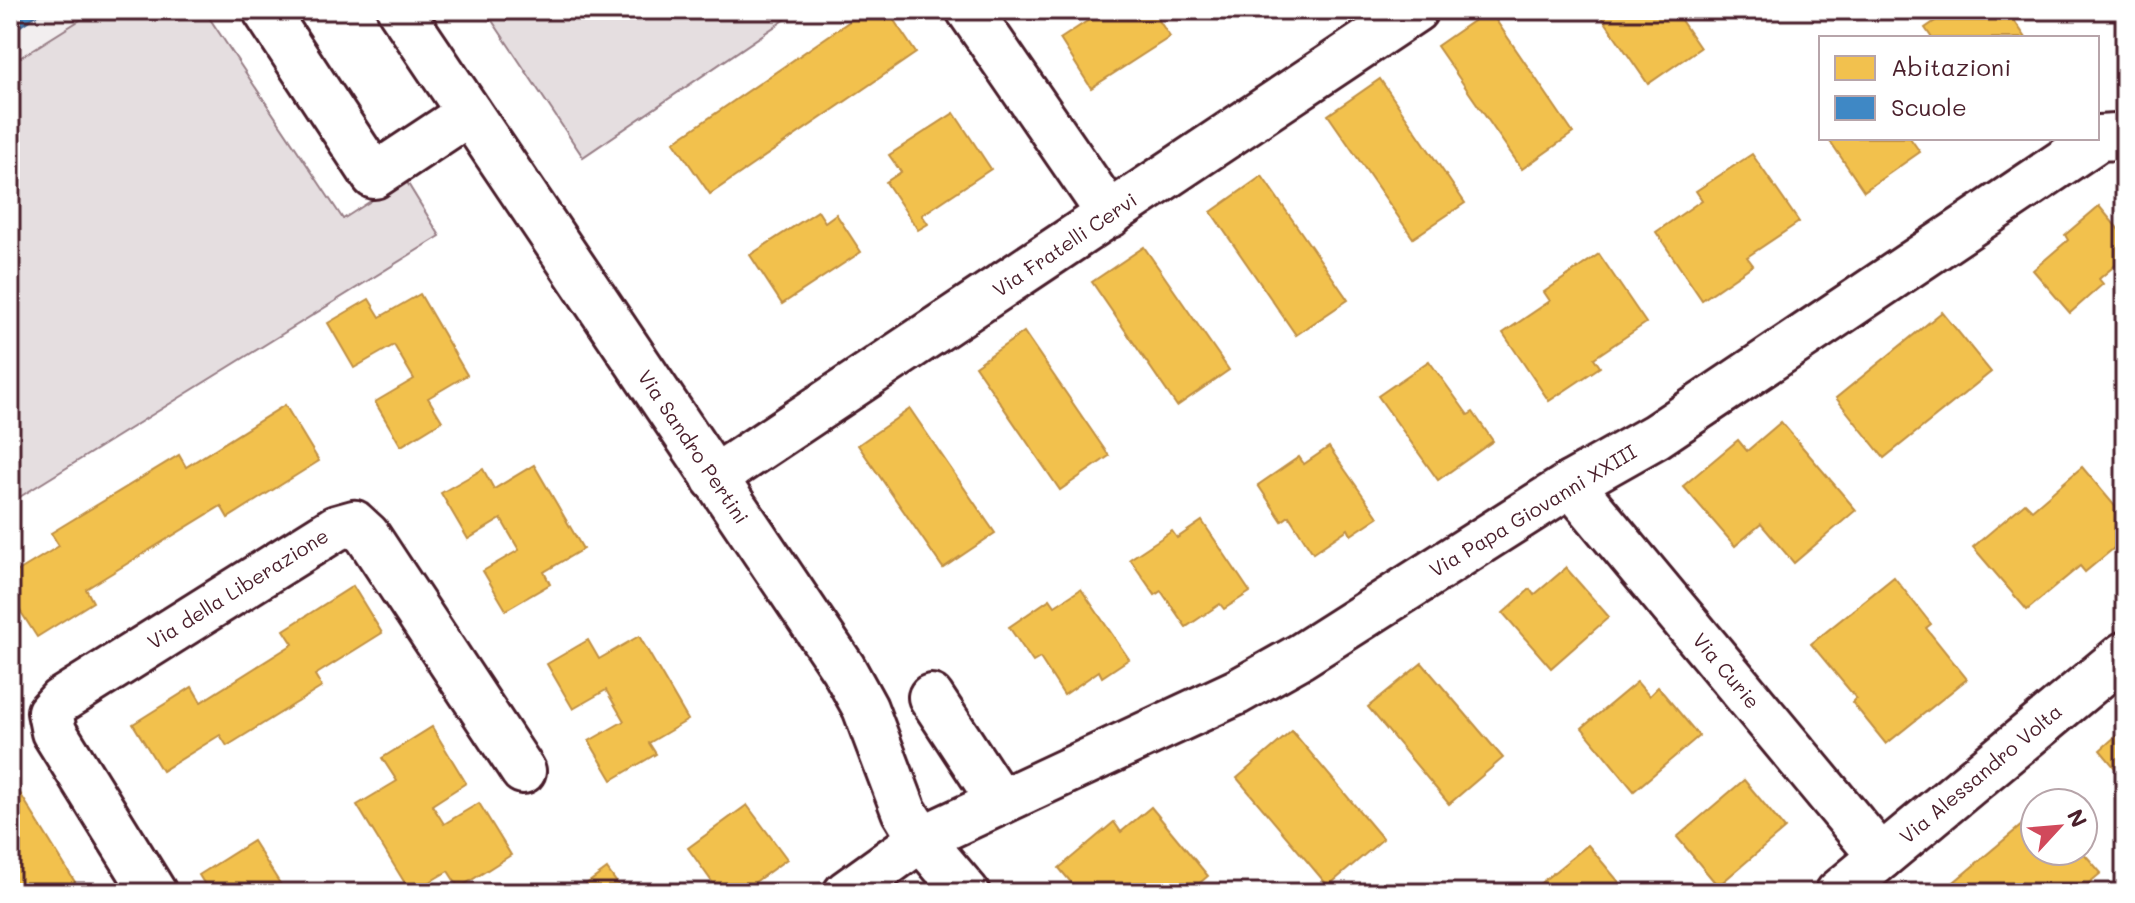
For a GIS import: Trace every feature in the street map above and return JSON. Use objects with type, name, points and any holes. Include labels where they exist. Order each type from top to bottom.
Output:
[{"type":"street","points":[[265,10],[374,176],[469,113]]},
{"type":"street","name":"Via Sandro Pertini","points":[[400,10],[843,668],[865,708],[904,811],[921,839],[967,893]]},
{"type":"street","points":[[969,10],[1110,215]]},
{"type":"street","name":"Via Fratelli Cervi","points":[[714,478],[1415,10]]},
{"type":"street","name":"Via Papa Giovanni XXIII","points":[[2099,138],[2121,139]]},
{"type":"street","name":"Via Papa Giovanni XXIII","points":[[846,893],[921,839],[1237,692],[1275,670],[1571,484],[1656,436],[2096,140]]},
{"type":"street","name":"Via Curie","points":[[1571,484],[1881,857]]},
{"type":"street","name":"Via della Liberazione","points":[[154,893],[54,732],[50,712],[60,701],[336,528],[354,523],[367,535],[523,771]]},
{"type":"street","name":"Via Alessandro Volta","points":[[1838,893],[2125,654]]},
{"type":"street","points":[[931,697],[1000,802]]},
{"type":"shaded area","points":[[10,10],[96,10],[10,64]]},
{"type":"shaded area","points":[[96,10],[204,10],[343,219],[405,179],[440,236],[10,503],[10,64]]},
{"type":"shaded area","points":[[485,10],[799,10],[583,157]]},
{"type":"building: Abitazioni","points":[[866,10],[887,10],[916,53],[710,194],[674,142]]},
{"type":"building: Abitazioni","points":[[1104,10],[1152,10],[1170,37],[1091,88],[1060,39]]},
{"type":"building: Abitazioni","points":[[1227,10],[1242,10],[1245,13],[1234,20]]},
{"type":"building: Abitazioni","points":[[1489,10],[1573,133],[1522,169],[1437,46]]},
{"type":"building: Abitazioni","points":[[1597,10],[1674,10],[1700,48],[1648,84]]},
{"type":"building: Abitazioni","points":[[1951,10],[2007,10],[2025,36],[1931,36],[1925,28]]},
{"type":"building: Abitazioni","points":[[1380,79],[1465,203],[1413,238],[1328,115]]},
{"type":"building: Abitazioni","points":[[954,113],[991,169],[922,215],[928,224],[918,230],[886,182],[901,172],[889,155]]},
{"type":"building: Abitazioni","points":[[1829,140],[1911,140],[1920,152],[1864,191]]},
{"type":"building: Abitazioni","points":[[1752,154],[1799,222],[1747,257],[1753,265],[1702,300],[1656,232],[1702,200],[1696,191]]},
{"type":"building: Abitazioni","points":[[1262,176],[1348,300],[1296,335],[1211,212]]},
{"type":"building: Abitazioni","points":[[2099,206],[2125,237],[2125,257],[2099,279],[2103,284],[2070,313],[2033,270],[2068,240],[2065,235]]},
{"type":"building: Abitazioni","points":[[818,211],[825,222],[836,214],[861,252],[782,304],[750,255]]},
{"type":"building: Abitazioni","points":[[1144,247],[1229,370],[1177,406],[1092,282]]},
{"type":"building: Abitazioni","points":[[1599,254],[1646,323],[1594,358],[1600,367],[1549,401],[1503,333],[1550,301],[1544,292]]},
{"type":"building: Abitazioni","points":[[420,294],[467,375],[428,398],[442,421],[401,446],[375,402],[414,379],[394,345],[354,368],[328,323],[369,299],[380,317]]},
{"type":"building: Abitazioni","points":[[1942,312],[1991,372],[1884,458],[1836,398]]},
{"type":"building: Abitazioni","points":[[1024,332],[1109,456],[1060,490],[975,366]]},
{"type":"building: Abitazioni","points":[[1429,361],[1468,415],[1473,412],[1493,441],[1438,480],[1378,396]]},
{"type":"building: Abitazioni","points":[[285,405],[319,461],[228,518],[221,506],[86,589],[93,602],[37,637],[10,595],[10,576],[59,546],[51,533],[179,455],[186,467]]},
{"type":"building: Abitazioni","points":[[910,409],[995,533],[943,568],[858,445]]},
{"type":"building: Abitazioni","points":[[1781,422],[1856,510],[1794,563],[1761,524],[1735,546],[1683,486],[1738,440],[1747,451]]},
{"type":"building: Abitazioni","points":[[1329,447],[1378,517],[1351,535],[1348,529],[1313,553],[1289,516],[1282,521],[1258,485],[1299,457],[1304,464]]},
{"type":"building: Abitazioni","points":[[534,465],[583,549],[544,572],[550,584],[506,610],[483,571],[519,550],[501,519],[468,539],[441,493],[483,469],[494,489]]},
{"type":"building: Abitazioni","points":[[2082,467],[2125,518],[2125,539],[2085,572],[2080,566],[2027,610],[1973,547],[2025,503],[2032,510]]},
{"type":"building: Abitazioni","points":[[1202,521],[1250,592],[1224,609],[1220,604],[1186,627],[1161,591],[1155,595],[1130,559],[1172,531],[1177,538]]},
{"type":"building: Abitazioni","points":[[1566,568],[1609,617],[1551,668],[1503,613],[1530,589],[1534,595]]},
{"type":"building: Abitazioni","points":[[1894,577],[1931,624],[1926,628],[1967,679],[1886,744],[1852,702],[1856,698],[1811,644]]},
{"type":"building: Abitazioni","points":[[353,586],[382,633],[315,675],[322,687],[227,746],[220,735],[162,771],[133,724],[192,687],[201,702],[293,644],[284,630]]},
{"type":"building: Abitazioni","points":[[1081,589],[1129,659],[1102,677],[1099,671],[1064,695],[1040,658],[1033,662],[1009,627],[1050,599],[1055,606]]},
{"type":"building: Abitazioni","points":[[639,636],[688,720],[649,743],[656,754],[612,780],[589,741],[624,721],[606,690],[573,709],[547,664],[588,640],[599,659]]},
{"type":"building: Abitazioni","points":[[1422,663],[1503,758],[1449,804],[1368,707]]},
{"type":"building: Abitazioni","points":[[1637,682],[1649,696],[1658,687],[1699,736],[1634,791],[1582,728]]},
{"type":"building: Abitazioni","points":[[432,727],[466,783],[432,805],[444,824],[479,803],[511,855],[459,888],[448,871],[411,893],[357,805],[397,781],[382,758]]},
{"type":"building: Abitazioni","points":[[2125,728],[2125,780],[2100,750]]},
{"type":"building: Abitazioni","points":[[1292,731],[1383,839],[1328,886],[1237,778]]},
{"type":"building: Abitazioni","points":[[10,777],[78,887],[68,893],[10,893]]},
{"type":"building: Abitazioni","points":[[1744,780],[1785,829],[1718,886],[1677,837]]},
{"type":"building: Abitazioni","points":[[747,805],[787,859],[740,893],[720,893],[688,848]]},
{"type":"building: Abitazioni","points":[[1151,807],[1208,876],[1188,893],[1080,893],[1059,868],[1114,822],[1121,832]]},
{"type":"building: Abitazioni","points":[[2019,827],[2019,867],[2096,867],[2101,873],[2077,893],[1963,893],[1954,882]]},
{"type":"building: Abitazioni","points":[[253,841],[286,893],[210,893],[199,875]]},
{"type":"building: Abitazioni","points":[[1588,845],[1628,893],[1535,893],[1532,890]]},
{"type":"building: Abitazioni","points":[[607,869],[624,893],[574,893]]},
{"type":"building: Scuole","points":[[10,10],[44,10],[10,33]]}]
